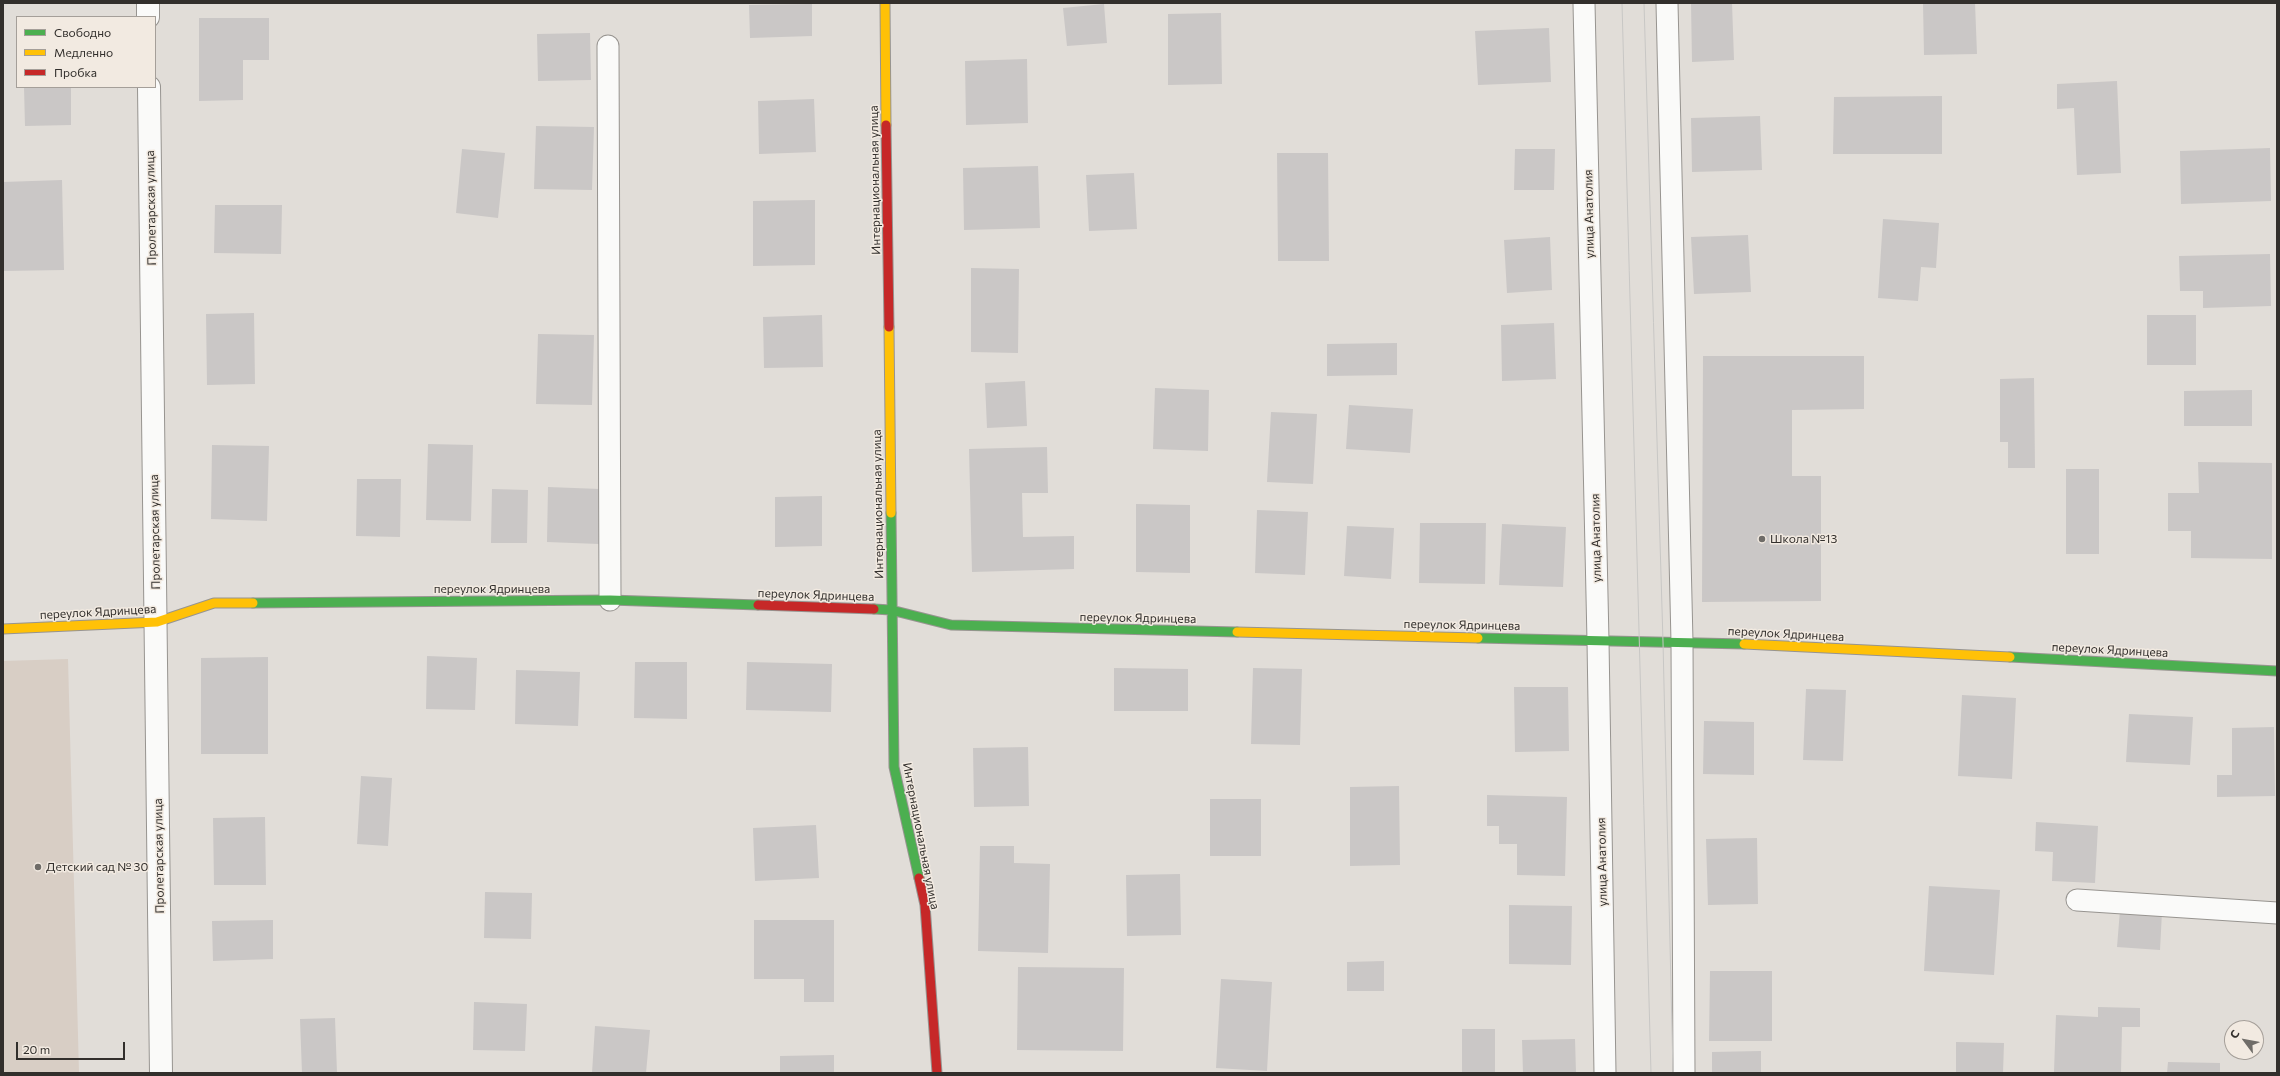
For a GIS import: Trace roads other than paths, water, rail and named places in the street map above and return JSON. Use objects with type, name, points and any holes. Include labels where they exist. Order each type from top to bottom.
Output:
[{"type":"street","points":[[148,3],[148,16]]},
{"type":"street","name":"Интернациональная улица","points":[[886,3],[894,767],[924,905],[937,1073]]},
{"type":"street","name":"Пролетарская улица","points":[[149,88],[157,622],[161,1073]]},
{"type":"street","name":"переулок Ядринцева","points":[[3,629],[157,622],[214,603],[610,600],[892,610],[950,625],[1751,644],[2277,671]]},
{"type":"lane","name":"улица Анатолия","points":[[1584,3],[1598,641],[1605,1073]]},
{"type":"lane","points":[[1666,3],[1682,642],[1684,1073]]},
{"type":"lane","points":[[608,46],[610,600]]},
{"type":"lane","points":[[2077,900],[2277,913]]},
{"type":"tram line","points":[[1622,3],[1651,1073]]},
{"type":"tram line","points":[[1644,3],[1663,642],[1673,1073]]},
{"type":"place","name":"Школа №13","points":[[1762,539]]},
{"type":"place","name":"Детский сад № 30","points":[[38,867]]}]
